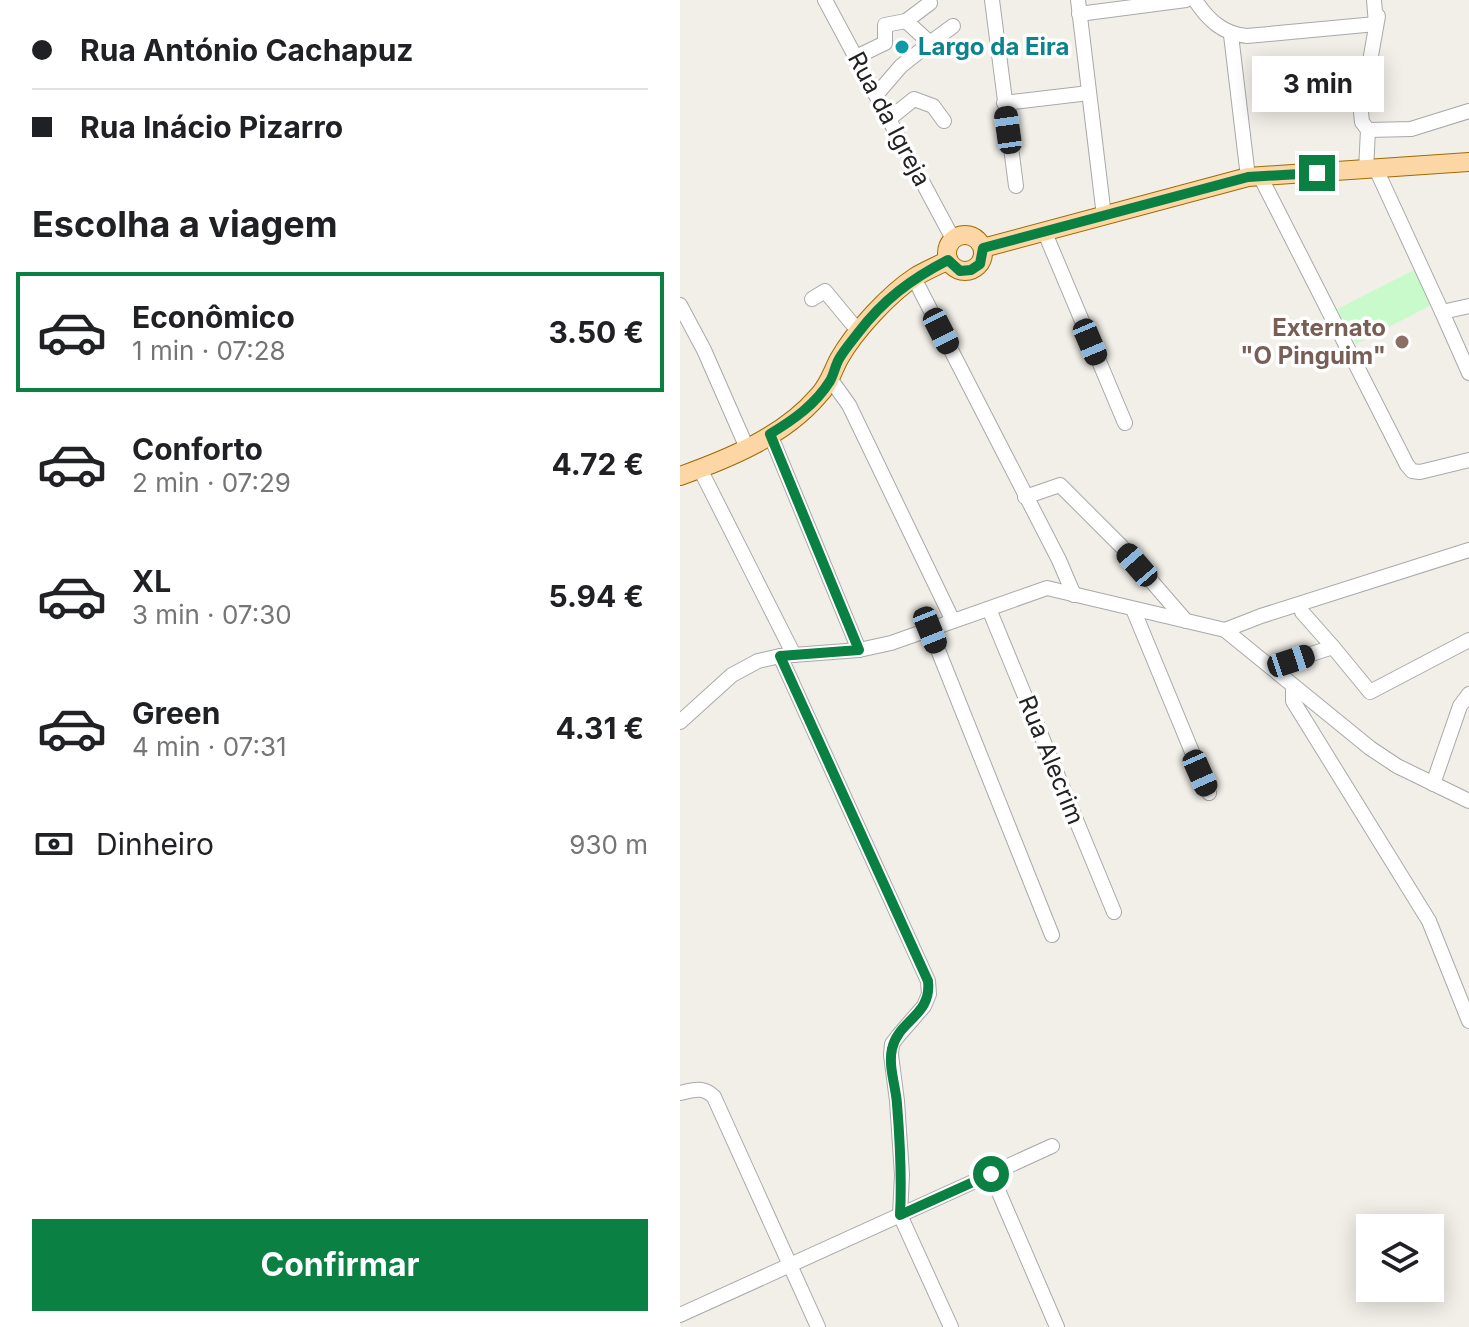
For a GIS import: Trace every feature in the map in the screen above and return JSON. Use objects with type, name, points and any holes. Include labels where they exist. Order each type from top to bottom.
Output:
[{"type":"main road","points":[[983,248],[1254,176],[1469,162]]},
{"type":"main road","points":[[962,234],[973,236],[983,248],[980,264],[971,270],[960,271],[948,260],[947,249],[953,239],[962,234]]},
{"type":"main road","points":[[680,476],[747,448],[799,416],[831,380],[839,359],[859,332],[914,278],[948,260]]},
{"type":"street","name":"Rua da Igreja","points":[[825,0],[953,239]]},
{"type":"street","points":[[992,0],[1016,186]]},
{"type":"street","points":[[1104,216],[1078,7],[1186,0]]},
{"type":"street","points":[[1195,0],[1204,13],[1231,35],[1376,24]]},
{"type":"street","points":[[1374,0],[1376,24]]},
{"type":"street","points":[[1381,0],[1361,112],[1362,122],[1368,130],[1371,169],[1469,373]]},
{"type":"street","points":[[901,66],[885,43],[885,25],[906,21],[930,3]]},
{"type":"street","points":[[906,21],[930,43]]},
{"type":"street","points":[[876,95],[901,66],[953,26]]},
{"type":"street","points":[[1231,35],[1254,176],[1407,465],[1412,471],[1420,472],[1469,460]]},
{"type":"street","points":[[856,57],[885,43]]},
{"type":"street","points":[[1004,103],[1089,93]]},
{"type":"street","points":[[889,119],[914,99],[933,106],[944,121]]},
{"type":"street","points":[[1368,130],[1411,129],[1469,111]]},
{"type":"street","points":[[1045,233],[1125,423]]},
{"type":"street","points":[[914,278],[1074,595]]},
{"type":"street","points":[[812,299],[825,291],[859,332]]},
{"type":"street","points":[[680,305],[704,350],[747,448]]},
{"type":"street","points":[[1442,312],[1469,306]]},
{"type":"street","points":[[831,380],[849,405],[953,621]]},
{"type":"street","points":[[770,434],[859,650]]},
{"type":"street","points":[[700,469],[787,655],[928,981],[929,994],[924,1006],[892,1044],[901,1160],[900,1215],[951,1327]]},
{"type":"street","points":[[1025,497],[1060,485],[1121,546],[1186,621]]},
{"type":"street","points":[[1225,630],[1469,550]]},
{"type":"street","points":[[682,715],[732,675],[758,661],[787,655],[859,650],[891,643],[1047,588],[1225,630],[1370,748],[1469,801]]},
{"type":"street","name":"Rua Alecrim","points":[[989,609],[1114,912]]},
{"type":"street","points":[[1133,609],[1209,793]]},
{"type":"street","points":[[1302,612],[1370,692],[1469,640]]},
{"type":"street","points":[[930,630],[1052,935]]},
{"type":"street","points":[[1271,667],[1333,647]]},
{"type":"street","points":[[1293,686],[1293,701],[1429,921],[1469,1021]]},
{"type":"street","points":[[1433,784],[1460,706],[1469,694]]},
{"type":"street","points":[[680,1093],[699,1089],[708,1091],[714,1097],[818,1327]]},
{"type":"street","points":[[683,1316],[1052,1146]]},
{"type":"street","points":[[991,1174],[1057,1327]]},
{"type":"green space","points":[[1416,269],[1433,304],[1356,344],[1337,309]]},
{"type":"place","name":"Largo da Eira","points":[[902,47]]},
{"type":"place","name":"Externato \"O Pinguim\"","points":[[1402,342]]},
{"type":"route","points":[[991,1174],[900,1215],[902,1175],[892,1044],[924,1006],[929,994],[928,981],[780,656],[859,650],[770,434],[799,416],[820,395],[831,380],[839,359],[883,305],[914,278],[948,260],[955,269],[971,270],[980,264],[983,248],[1248,177],[1317,173]]}]
